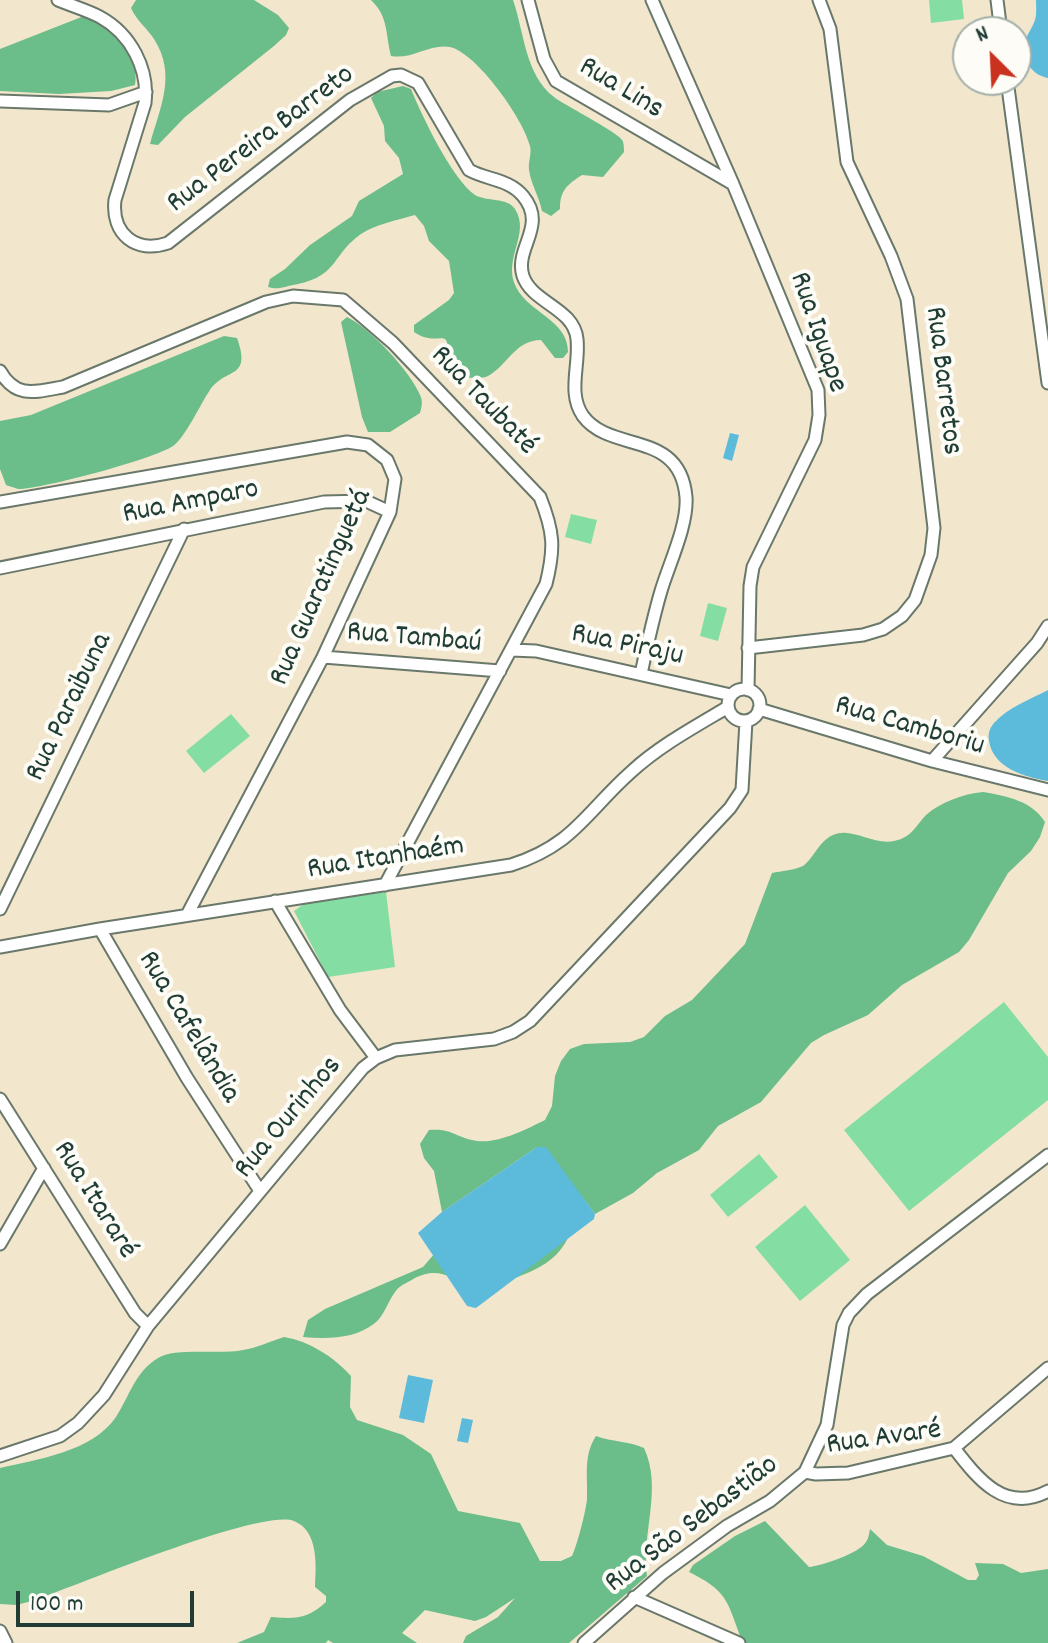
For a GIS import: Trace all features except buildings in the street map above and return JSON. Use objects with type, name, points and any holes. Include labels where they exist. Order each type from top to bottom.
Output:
[{"type":"street","points":[[0,101],[109,105],[146,92],[141,62],[122,34],[101,17],[58,0]]},
{"type":"street","name":"Rua Lins","points":[[528,0],[544,59],[556,81],[733,184]]},
{"type":"street","name":"Rua Iguape","points":[[652,0],[733,184],[818,390],[819,415],[815,440],[753,567],[748,690]]},
{"type":"street","name":"Rua Barretos","points":[[748,648],[863,635],[883,629],[902,616],[915,600],[931,555],[934,528],[907,299],[896,267],[847,162],[830,29],[819,0]]},
{"type":"street","name":"Rua Pereira Barreto","points":[[146,92],[114,213],[116,225],[123,235],[132,243],[144,247],[168,243],[350,100],[392,76],[401,75],[418,83],[469,170],[482,178],[511,186],[523,196],[531,210],[534,225],[520,265],[528,287],[572,325],[577,337],[575,400],[584,417],[594,426],[625,441],[643,444],[660,452],[673,464],[682,480],[686,498],[684,516],[660,593],[641,674]]},
{"type":"street","points":[[1009,96],[1048,383]]},
{"type":"street","name":"Rua Taubaté","points":[[0,371],[7,383],[21,391],[63,387],[266,302],[293,296],[343,300],[393,343],[540,497],[551,525],[553,555],[546,584],[385,885]]},
{"type":"street","name":"Rua Guaratinguetá","points":[[0,502],[347,442],[368,445],[387,460],[395,479],[390,512],[323,657],[187,915]]},
{"type":"street","name":"Rua Amparo","points":[[0,568],[184,529],[346,500],[366,501],[390,512]]},
{"type":"street","name":"Rua Paraibuna","points":[[0,909],[184,529]]},
{"type":"street","points":[[932,761],[1037,643],[1048,626]]},
{"type":"street","name":"Rua Piraju","points":[[511,650],[536,651],[641,674],[730,701]]},
{"type":"street","name":"Rua Tambaú","points":[[323,657],[500,671]]},
{"type":"street","points":[[748,690],[758,697],[759,709],[746,721],[734,717],[730,701],[736,691],[748,690]]},
{"type":"street","name":"Rua Itanhaém","points":[[0,947],[511,865],[551,849],[597,809],[631,771],[730,701]]},
{"type":"street","name":"Rua Camboriu","points":[[759,709],[932,761],[1048,790]]},
{"type":"street","name":"Rua Ourinhos","points":[[0,1456],[52,1439],[78,1423],[104,1395],[148,1326],[350,1082],[376,1058],[415,1046],[494,1039],[530,1021],[730,808],[742,790],[746,721]]},
{"type":"street","points":[[275,901],[340,1010],[376,1058]]},
{"type":"street","name":"Rua Cafelândia","points":[[100,929],[187,1078],[260,1191]]},
{"type":"street","name":"Rua Itararé","points":[[0,1099],[135,1313],[148,1326]]},
{"type":"street","name":"Rua São Sebastião","points":[[584,1643],[634,1597],[695,1548],[770,1501],[805,1472],[827,1425],[838,1343],[849,1313],[867,1294],[1048,1155]]},
{"type":"street","points":[[0,1244],[44,1168]]},
{"type":"street","points":[[954,1448],[1048,1368]]},
{"type":"street","name":"Rua Avaré","points":[[805,1472],[848,1473],[954,1448],[984,1484],[1005,1496],[1024,1499],[1048,1491]]},
{"type":"street","points":[[634,1597],[739,1643]]},
{"type":"street","points":[[0,1631],[6,1643]]},
{"type":"green space","points":[[136,0],[254,0],[278,15],[289,28],[274,46],[185,117],[158,145],[150,144],[162,104],[164,65],[154,39],[131,8]]},
{"type":"green space","points":[[371,0],[513,0],[531,65],[544,88],[619,137],[624,152],[603,177],[582,175],[568,185],[561,197],[560,209],[551,216],[542,211],[530,175],[530,149],[526,135],[486,74],[461,52],[450,47],[391,56],[384,19]]},
{"type":"green space","points":[[929,0],[962,0],[964,16],[952,16],[952,20],[931,23]]},
{"type":"green space","points":[[84,16],[105,25],[122,42],[134,62],[135,85],[111,91],[59,94],[0,91],[0,49]]},
{"type":"green space","points":[[403,86],[411,89],[438,146],[466,187],[475,195],[507,203],[515,209],[520,228],[512,267],[516,287],[562,332],[568,352],[563,358],[555,358],[541,340],[532,341],[524,344],[486,377],[455,379],[444,373],[446,340],[423,337],[414,332],[414,325],[454,293],[449,261],[429,241],[424,226],[415,215],[361,234],[319,277],[283,287],[268,287],[270,279],[310,245],[352,216],[359,201],[403,174],[399,158],[385,141],[384,126],[371,98],[377,92]]},
{"type":"green space","points":[[347,317],[367,330],[388,351],[408,374],[421,397],[420,413],[390,432],[368,432],[362,417],[341,322]]},
{"type":"green space","points":[[224,336],[237,338],[241,351],[239,367],[210,390],[188,428],[173,446],[73,479],[31,488],[18,489],[6,485],[0,469],[0,421],[31,415]]},
{"type":"green space","points":[[571,514],[597,520],[591,544],[565,537]]},
{"type":"green space","points":[[708,603],[727,608],[718,641],[700,636]]},
{"type":"green space","points":[[231,714],[250,736],[204,773],[186,751]]},
{"type":"green space","points":[[983,792],[1026,804],[1045,822],[1031,851],[1008,873],[959,952],[902,985],[868,1015],[811,1043],[761,1102],[718,1126],[699,1150],[657,1173],[633,1193],[595,1214],[583,1198],[569,1235],[556,1255],[535,1269],[490,1290],[472,1308],[471,1291],[449,1276],[427,1274],[398,1288],[381,1316],[367,1328],[341,1337],[303,1337],[308,1320],[325,1309],[423,1267],[461,1223],[537,1147],[442,1212],[434,1171],[424,1158],[420,1144],[429,1130],[490,1141],[545,1120],[552,1106],[555,1076],[570,1049],[584,1044],[630,1042],[644,1037],[665,1016],[692,1000],[745,944],[772,873],[803,866],[833,835],[850,833],[885,842],[895,841],[914,830],[938,806]]},
{"type":"green space","points":[[386,892],[395,967],[328,977],[294,911],[305,903]]},
{"type":"green space","points":[[1004,1002],[1048,1057],[1048,1100],[909,1211],[844,1130]]},
{"type":"green space","points":[[759,1154],[778,1177],[728,1217],[710,1195]]},
{"type":"green space","points":[[805,1205],[850,1260],[800,1301],[755,1247]]},
{"type":"green space","points":[[284,1337],[320,1351],[351,1376],[350,1407],[357,1420],[403,1435],[431,1454],[458,1511],[520,1523],[540,1561],[561,1561],[572,1556],[585,1512],[588,1459],[596,1436],[644,1448],[652,1479],[647,1576],[569,1643],[463,1643],[466,1636],[498,1617],[515,1598],[475,1621],[425,1610],[402,1633],[417,1643],[333,1643],[328,1640],[326,1643],[237,1643],[264,1632],[271,1617],[301,1617],[326,1602],[326,1596],[315,1587],[314,1550],[308,1533],[294,1521],[275,1520],[208,1537],[32,1601],[16,1605],[0,1604],[0,1468],[63,1452],[106,1429],[138,1377],[158,1358],[175,1353],[243,1350]]},
{"type":"green space","points":[[765,1521],[809,1567],[831,1562],[856,1550],[867,1540],[870,1529],[887,1545],[923,1556],[968,1580],[976,1580],[979,1575],[975,1563],[1003,1564],[1021,1573],[1048,1569],[1048,1643],[743,1643],[730,1608],[720,1593],[689,1572],[693,1565],[735,1536]]},
{"type":"water","points":[[1036,0],[1048,0],[1048,78],[1032,70],[1032,26],[1036,18]]},
{"type":"water","points":[[730,433],[739,435],[732,461],[723,458]]},
{"type":"water","points":[[1048,690],[1048,781],[1020,774],[1003,764],[992,750],[989,736],[992,725],[999,718]]},
{"type":"water","points":[[537,1147],[546,1147],[595,1214],[594,1219],[476,1308],[467,1306],[418,1233],[442,1212]]},
{"type":"water","points":[[408,1375],[433,1380],[424,1423],[399,1418]]},
{"type":"water","points":[[462,1418],[473,1420],[468,1443],[457,1441]]}]
